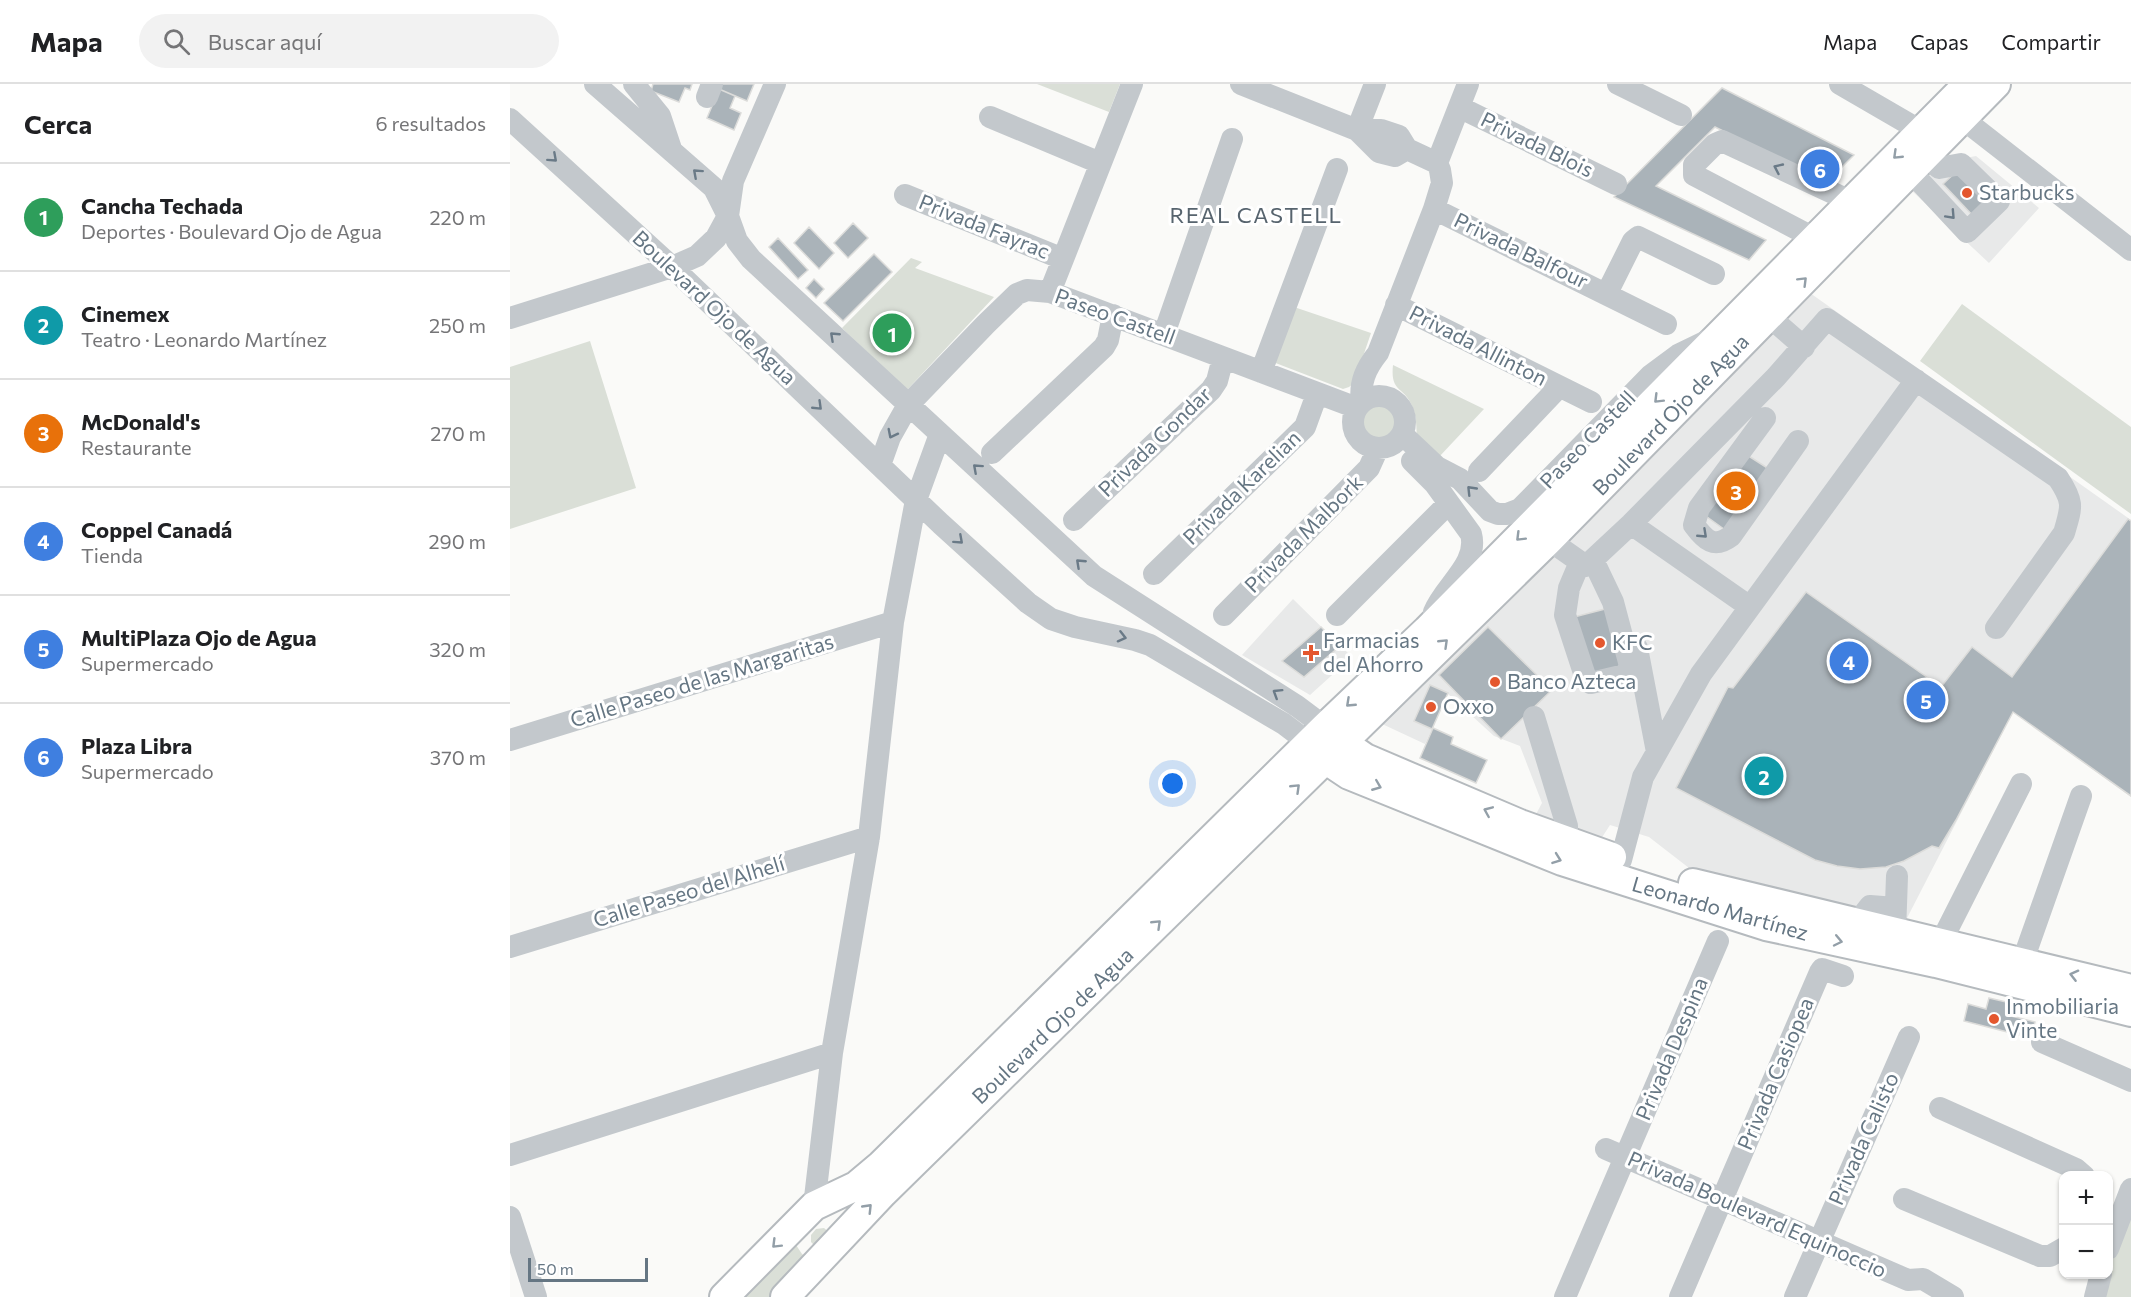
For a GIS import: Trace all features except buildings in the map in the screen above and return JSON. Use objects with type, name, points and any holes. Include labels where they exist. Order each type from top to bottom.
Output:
[{"type":"main road","name":"Boulevard Ojo de Agua","points":[[724,1297],[806,1214],[856,1186],[881,1165],[1325,743],[1549,540],[1761,309],[1919,153],[1960,95],[1996,84]]},
{"type":"main road","name":"Boulevard Ojo de Agua","points":[[785,1297],[841,1236],[1325,743],[1427,630],[1724,333],[1761,309],[1814,238],[1850,201],[1919,153]]},
{"type":"main road","name":"Leonardo Martínez","points":[[1325,743],[1520,825],[1567,841],[1724,892],[1856,924],[1895,920],[1938,953],[2131,1012]]},
{"type":"main road","name":"Leonardo Martínez","points":[[1325,743],[1349,775],[1503,838],[1609,855],[1638,886],[1766,926],[1938,953],[2022,963],[2131,989]]},
{"type":"main road","points":[[822,1257],[809,1248],[806,1214],[825,1211],[831,1217],[841,1236]]},
{"type":"street","points":[[595,84],[714,188],[737,241],[751,259],[1094,576],[1297,706],[1325,743]]},
{"type":"street","points":[[634,84],[660,116],[672,150]]},
{"type":"street","points":[[510,318],[672,267],[696,256],[716,238],[728,216],[733,181],[776,84]]},
{"type":"street","points":[[1050,292],[1132,84]]},
{"type":"street","points":[[1357,130],[1375,84]]},
{"type":"street","name":"Privada Blois","points":[[1437,163],[1468,84]]},
{"type":"street","points":[[1618,84],[1681,115]]},
{"type":"street","points":[[1840,84],[1919,153]]},
{"type":"street","points":[[1253,86],[1357,130],[1379,152],[1395,156],[1407,149],[1437,163],[1440,170],[1442,183],[1434,209],[1378,352],[1370,362],[1362,382],[1353,426],[1362,441],[1391,442],[1435,484],[1471,534],[1473,542],[1467,561],[1436,607],[1427,630]]},
{"type":"street","points":[[1960,95],[2131,250]]},
{"type":"street","name":"Privada Blois","points":[[1459,107],[1616,184]]},
{"type":"street","points":[[990,117],[1100,163]]},
{"type":"street","name":"Boulevard Ojo de Agua","points":[[510,119],[672,267],[916,500],[1028,603],[1051,619],[1150,645],[1274,718],[1325,743]]},
{"type":"street","points":[[1164,334],[1232,139]]},
{"type":"street","points":[[1814,238],[1694,176],[1694,165],[1715,144],[1722,141],[1850,201]]},
{"type":"street","points":[[1261,372],[1337,169]]},
{"type":"street","name":"Privada Fayrac","points":[[905,195],[1062,259]]},
{"type":"street","name":"Privada Balfour","points":[[1434,209],[1666,324]]},
{"type":"street","name":"Privada Balfour","points":[[1607,293],[1638,237],[1714,274]]},
{"type":"street","name":"Paseo Castell","points":[[880,465],[890,437],[908,405],[1017,294],[1027,290],[1050,292],[1317,393],[1359,405]]},
{"type":"street","name":"Privada Allinton","points":[[1396,305],[1591,402]]},
{"type":"street","points":[[1761,309],[1804,346]]},
{"type":"street","points":[[992,453],[1104,347],[1108,340],[1113,315]]},
{"type":"street","points":[[1549,540],[1587,561],[1613,603],[1630,666],[1625,675],[1591,683],[1585,676],[1565,615],[1569,588],[1587,561],[1631,524],[1804,346],[1827,319],[2058,478],[2070,495],[2069,514],[2064,533],[1996,628]]},
{"type":"street","name":"Paseo Castell","points":[[1391,442],[1460,479],[1490,511],[1507,514],[1520,509],[1651,375],[1678,355],[1724,333]]},
{"type":"street","points":[[1378,352],[1386,397]]},
{"type":"street","name":"Privada Gondar","points":[[1074,520],[1211,390],[1217,381],[1223,358]]},
{"type":"street","points":[[1609,855],[1643,777],[1701,674],[1916,380]]},
{"type":"street","name":"Privada Allinton","points":[[1479,471],[1558,387]]},
{"type":"street","name":"Privada Karelian","points":[[1154,574],[1305,427],[1317,393]]},
{"type":"street","points":[[1359,405],[1370,398],[1386,397],[1398,404],[1402,409],[1405,426],[1391,442]]},
{"type":"street","points":[[1765,418],[1700,508],[1694,525],[1702,537],[1713,543],[1724,541],[1731,536],[1798,441]]},
{"type":"street","points":[[806,1214],[869,837],[893,622],[916,500],[940,434]]},
{"type":"street","name":"Privada Malbork","points":[[1224,615],[1369,468],[1391,442]]},
{"type":"street","points":[[1337,615],[1448,504]]},
{"type":"street","points":[[1631,524],[1750,607]]},
{"type":"street","name":"Calle Paseo de las Margaritas","points":[[510,740],[893,622]]},
{"type":"street","points":[[1633,626],[1657,752]]},
{"type":"street","points":[[1534,717],[1567,825],[1567,841]]},
{"type":"street","points":[[1938,953],[2020,784]]},
{"type":"street","points":[[2022,963],[2081,796]]},
{"type":"street","name":"Calle Paseo del Alhelí","points":[[510,947],[869,837]]},
{"type":"street","points":[[1895,920],[1897,876]]},
{"type":"street","name":"Privada Despina","points":[[1565,1297],[1616,1153],[1718,941]]},
{"type":"street","name":"Privada Casiopea","points":[[1721,1199],[1820,972],[1826,969],[1843,976]]},
{"type":"street","name":"Privada Calisto","points":[[1796,1297],[1909,1036]]},
{"type":"street","points":[[2055,1040],[2131,1081]]},
{"type":"street","points":[[510,1155],[832,1053]]},
{"type":"street","points":[[1940,1108],[2079,1171]]},
{"type":"street","name":"Privada Boulevard Equinoccio","points":[[1616,1153],[1819,1242],[1916,1289],[1953,1297]]},
{"type":"street","points":[[2113,1233],[2131,1189]]},
{"type":"street","points":[[1904,1198],[2040,1256],[2050,1256],[2059,1251]]},
{"type":"street","points":[[1680,1297],[1721,1199]]},
{"type":"street","points":[[510,1217],[536,1297]]},
{"type":"street","points":[[2095,1297],[2100,1279]]},
{"type":"shaded area","points":[[1037,84],[1120,84],[1109,112]]},
{"type":"shaded area","points":[[1976,156],[2039,208],[1989,263],[1911,190],[1938,163]]},
{"type":"shaded area","points":[[911,258],[922,262],[915,268],[994,297],[907,390],[842,328]]},
{"type":"shaded area","points":[[1810,293],[2131,520],[2131,797],[2013,712],[1905,922],[1689,868],[1649,837],[1610,825],[1599,842],[1534,818],[1542,803],[1520,746],[1494,736],[1448,694],[1425,744],[1380,723]]},
{"type":"shaded area","points":[[1962,304],[2131,427],[2131,514],[1920,361]]},
{"type":"shaded area","points":[[1294,307],[1371,333],[1354,383],[1349,387],[1343,389],[1273,362]]},
{"type":"shaded area","points":[[590,341],[636,488],[510,529],[510,367]]},
{"type":"shaded area","points":[[1393,365],[1484,409],[1439,457],[1417,439],[1414,410],[1396,385]]},
{"type":"shaded area","points":[[1379,403],[1392,409],[1398,422],[1392,435],[1379,441],[1366,435],[1360,422],[1366,409]]},
{"type":"shaded area","points":[[1293,599],[1352,657],[1310,695],[1242,655]]},
{"type":"shaded area","points":[[2131,1213],[2131,1297],[2104,1297],[2108,1279],[2113,1279],[2114,1255]]},
{"type":"shaded area","points":[[824,1228],[831,1234],[817,1248],[811,1242],[811,1235],[816,1229]]},
{"type":"shaded area","points":[[796,1245],[811,1261],[778,1297],[734,1297]]},
{"type":"place","name":"Plaza Libra","points":[[1820,169]]},
{"type":"place","name":"Starbucks","points":[[1967,193]]},
{"type":"place","name":"Cancha Techada","points":[[892,333]]},
{"type":"place","name":"McDonald's","points":[[1736,491]]},
{"type":"place","name":"KFC","points":[[1600,643]]},
{"type":"place","name":"Farmacias del Ahorro","points":[[1311,653]]},
{"type":"place","name":"Coppel Canadá","points":[[1849,661]]},
{"type":"place","name":"Banco Azteca","points":[[1495,682]]},
{"type":"place","name":"MultiPlaza Ojo de Agua","points":[[1926,700]]},
{"type":"place","name":"Oxxo","points":[[1431,707]]},
{"type":"place","name":"Cinemex","points":[[1764,776]]},
{"type":"place","name":"Inmobiliaria Vinte","points":[[1994,1019]]},
{"type":"district","name":"REAL CASTELL","points":[[1256,215]]}]
